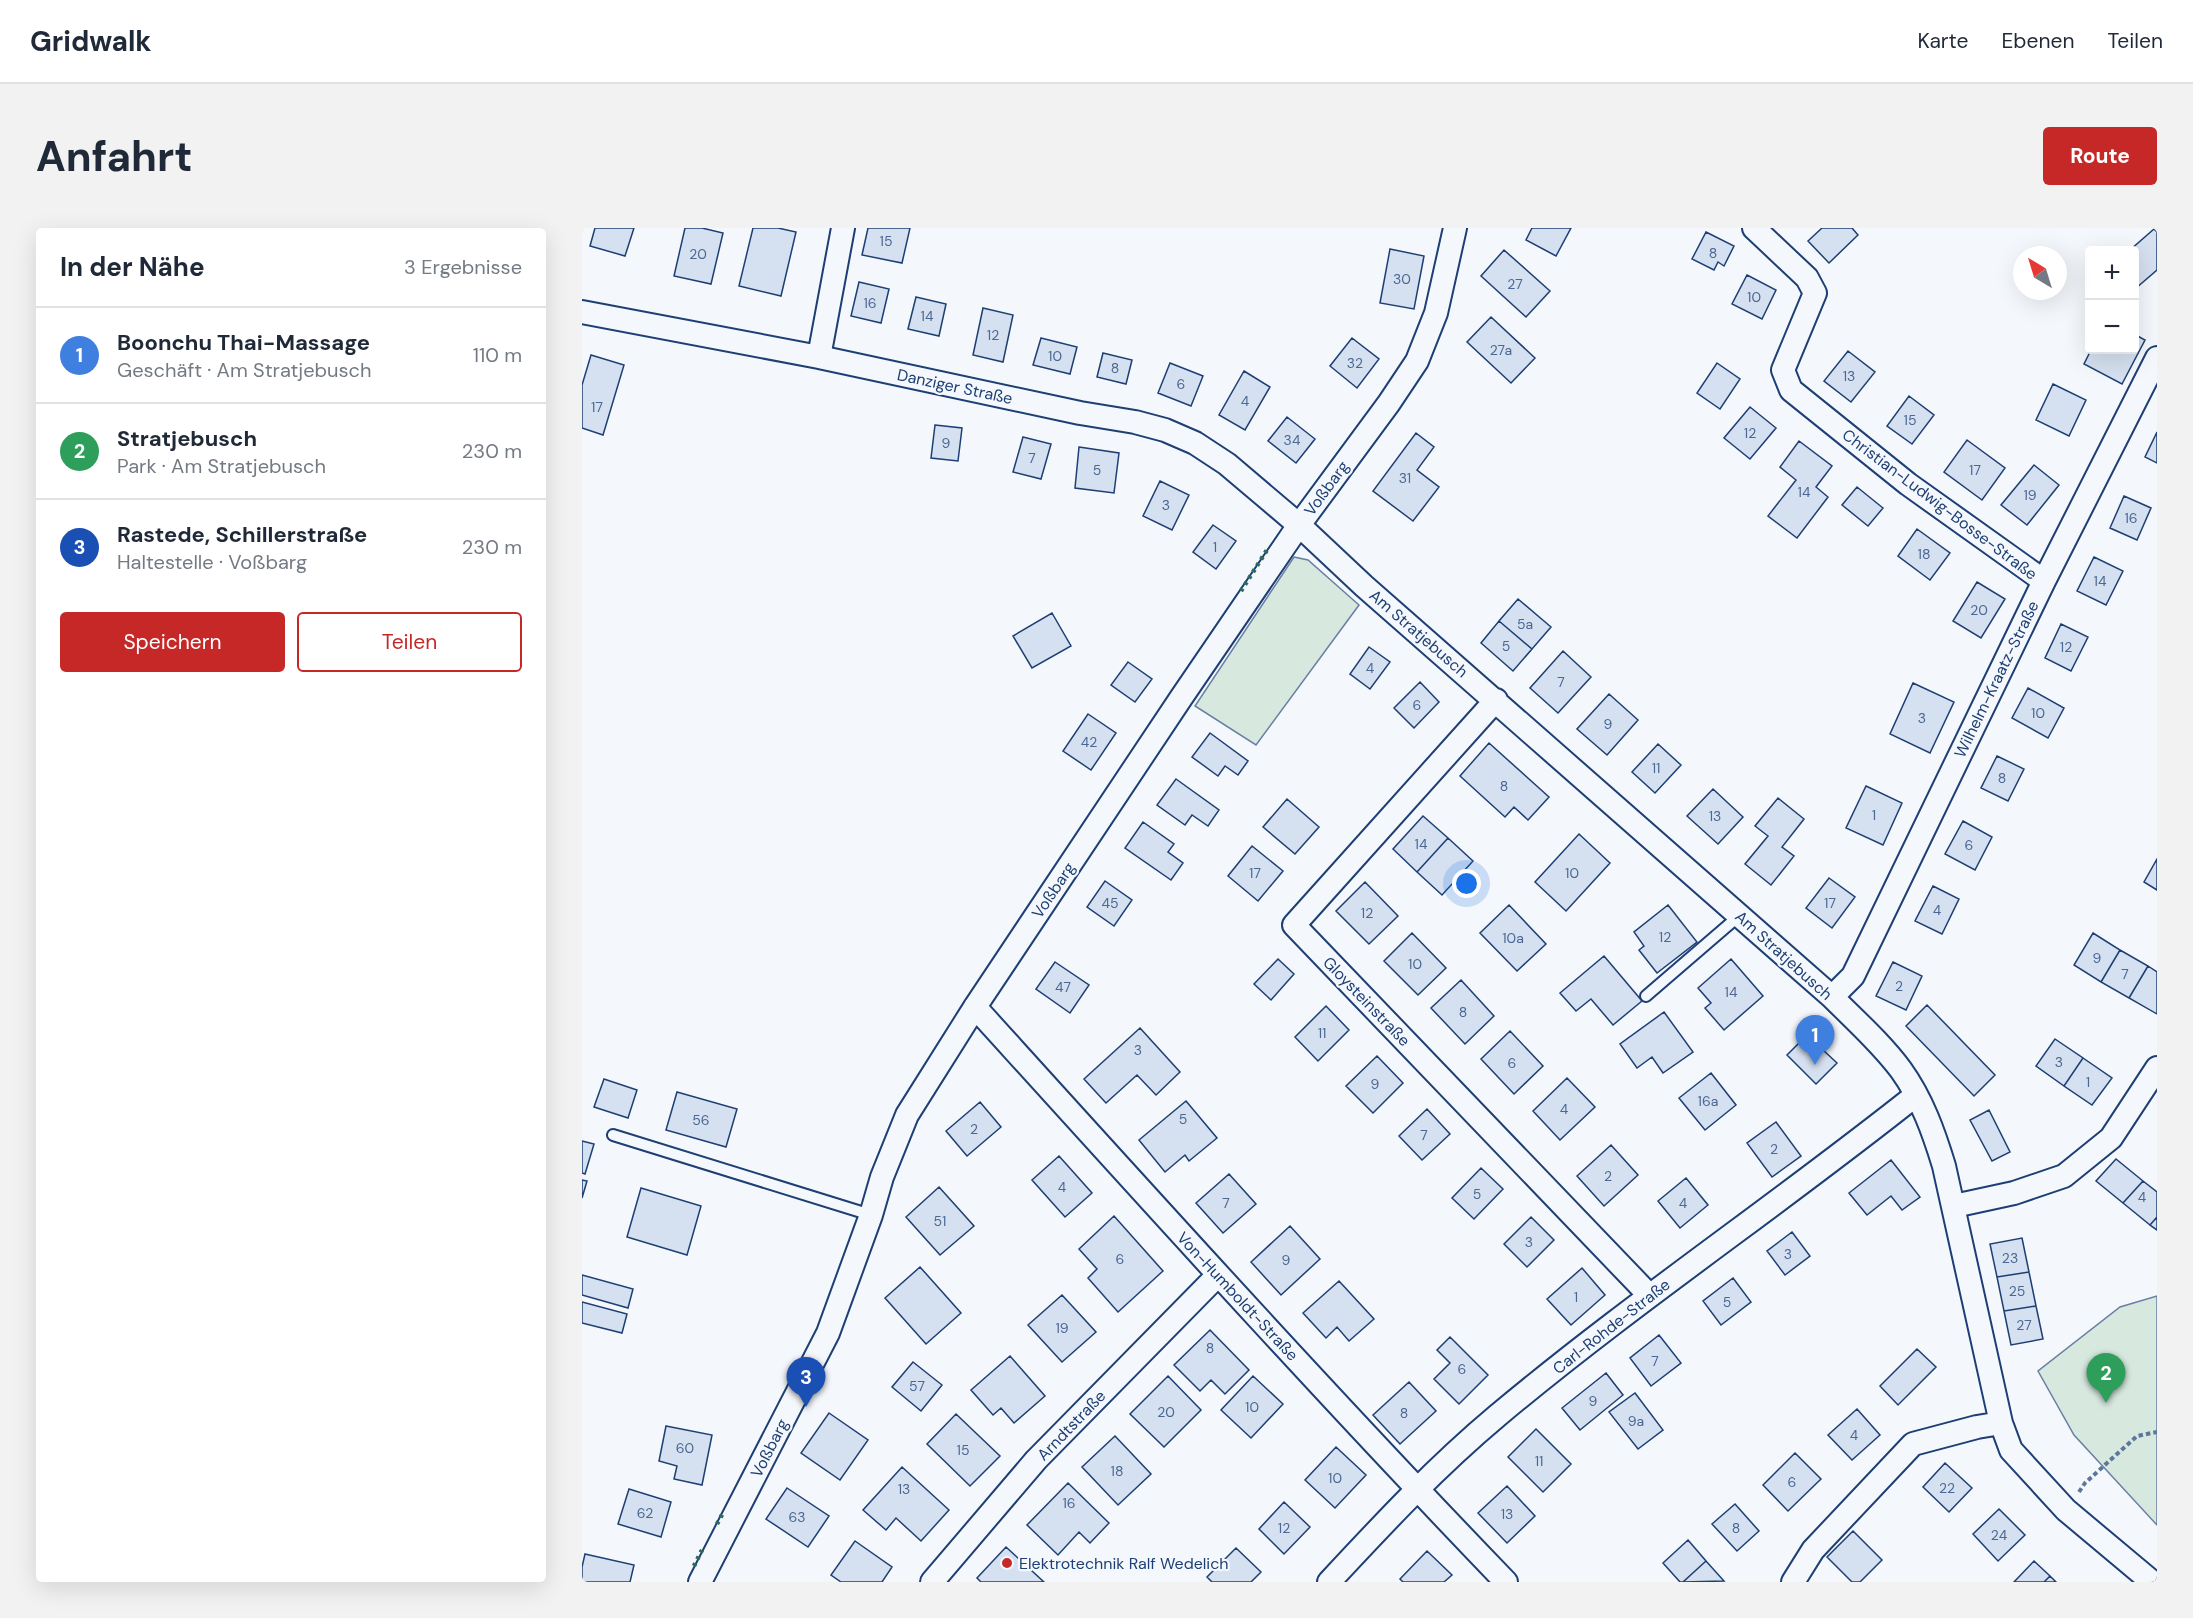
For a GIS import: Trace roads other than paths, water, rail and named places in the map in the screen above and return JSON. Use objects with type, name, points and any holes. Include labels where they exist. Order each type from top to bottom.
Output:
[{"type":"street","points":[[819,357],[843,228]]},
{"type":"street","name":"Voßbarg","points":[[700,1582],[828,1333],[871,1215],[882,1177],[907,1115],[975,1007],[1299,525],[1389,403],[1417,361],[1436,313],[1455,228]]},
{"type":"street","name":"Christian-Ludwig-Bosse-Straße","points":[[1754,228],[1807,278],[1815,293],[1783,370],[1791,390],[1908,484],[2044,581]]},
{"type":"street","name":"Danziger Straße","points":[[582,312],[819,357],[1165,430],[1195,443],[1227,464],[1299,525]]},
{"type":"street","name":"Wilhelm-Kraatz-Straße","points":[[1832,997],[1853,976],[2044,581],[2157,358]]},
{"type":"street","name":"Am Stratjebusch","points":[[1299,525],[1364,586],[1832,997],[1880,1045],[1901,1071],[1916,1095],[1933,1131],[1954,1206],[2001,1423],[2011,1449],[2066,1510],[2152,1582]]},
{"type":"street","name":"Gloysteinstraße","points":[[1496,700],[1294,925],[1649,1295]]},
{"type":"street","name":"Von-Humboldt-Straße","points":[[975,1007],[1218,1275],[1416,1489],[1506,1582]]},
{"type":"street","points":[[1954,1206],[2014,1193],[2064,1176],[2111,1138],[2157,1068]]},
{"type":"street","name":"Carl-Rohde-Straße","points":[[1329,1582],[1416,1489],[1496,1417],[1649,1295],[1916,1095]]},
{"type":"street","name":"Arndtstraße","points":[[932,1582],[1036,1460],[1218,1275]]},
{"type":"street","points":[[1793,1582],[1813,1550],[1913,1444],[2001,1423]]},
{"type":"lane","points":[[1646,996],[1740,915]]},
{"type":"lane","points":[[614,1135],[871,1215]]},
{"type":"place","name":"Boonchu Thai-Massage","points":[[1815,1065]]},
{"type":"place","name":"Stratjebusch","points":[[2106,1403]]},
{"type":"place","name":"Rastede, Schillerstraße","points":[[806,1407]]},
{"type":"place","name":"Elektrotechnik Ralf Wedelich","points":[[1007,1563]]}]
